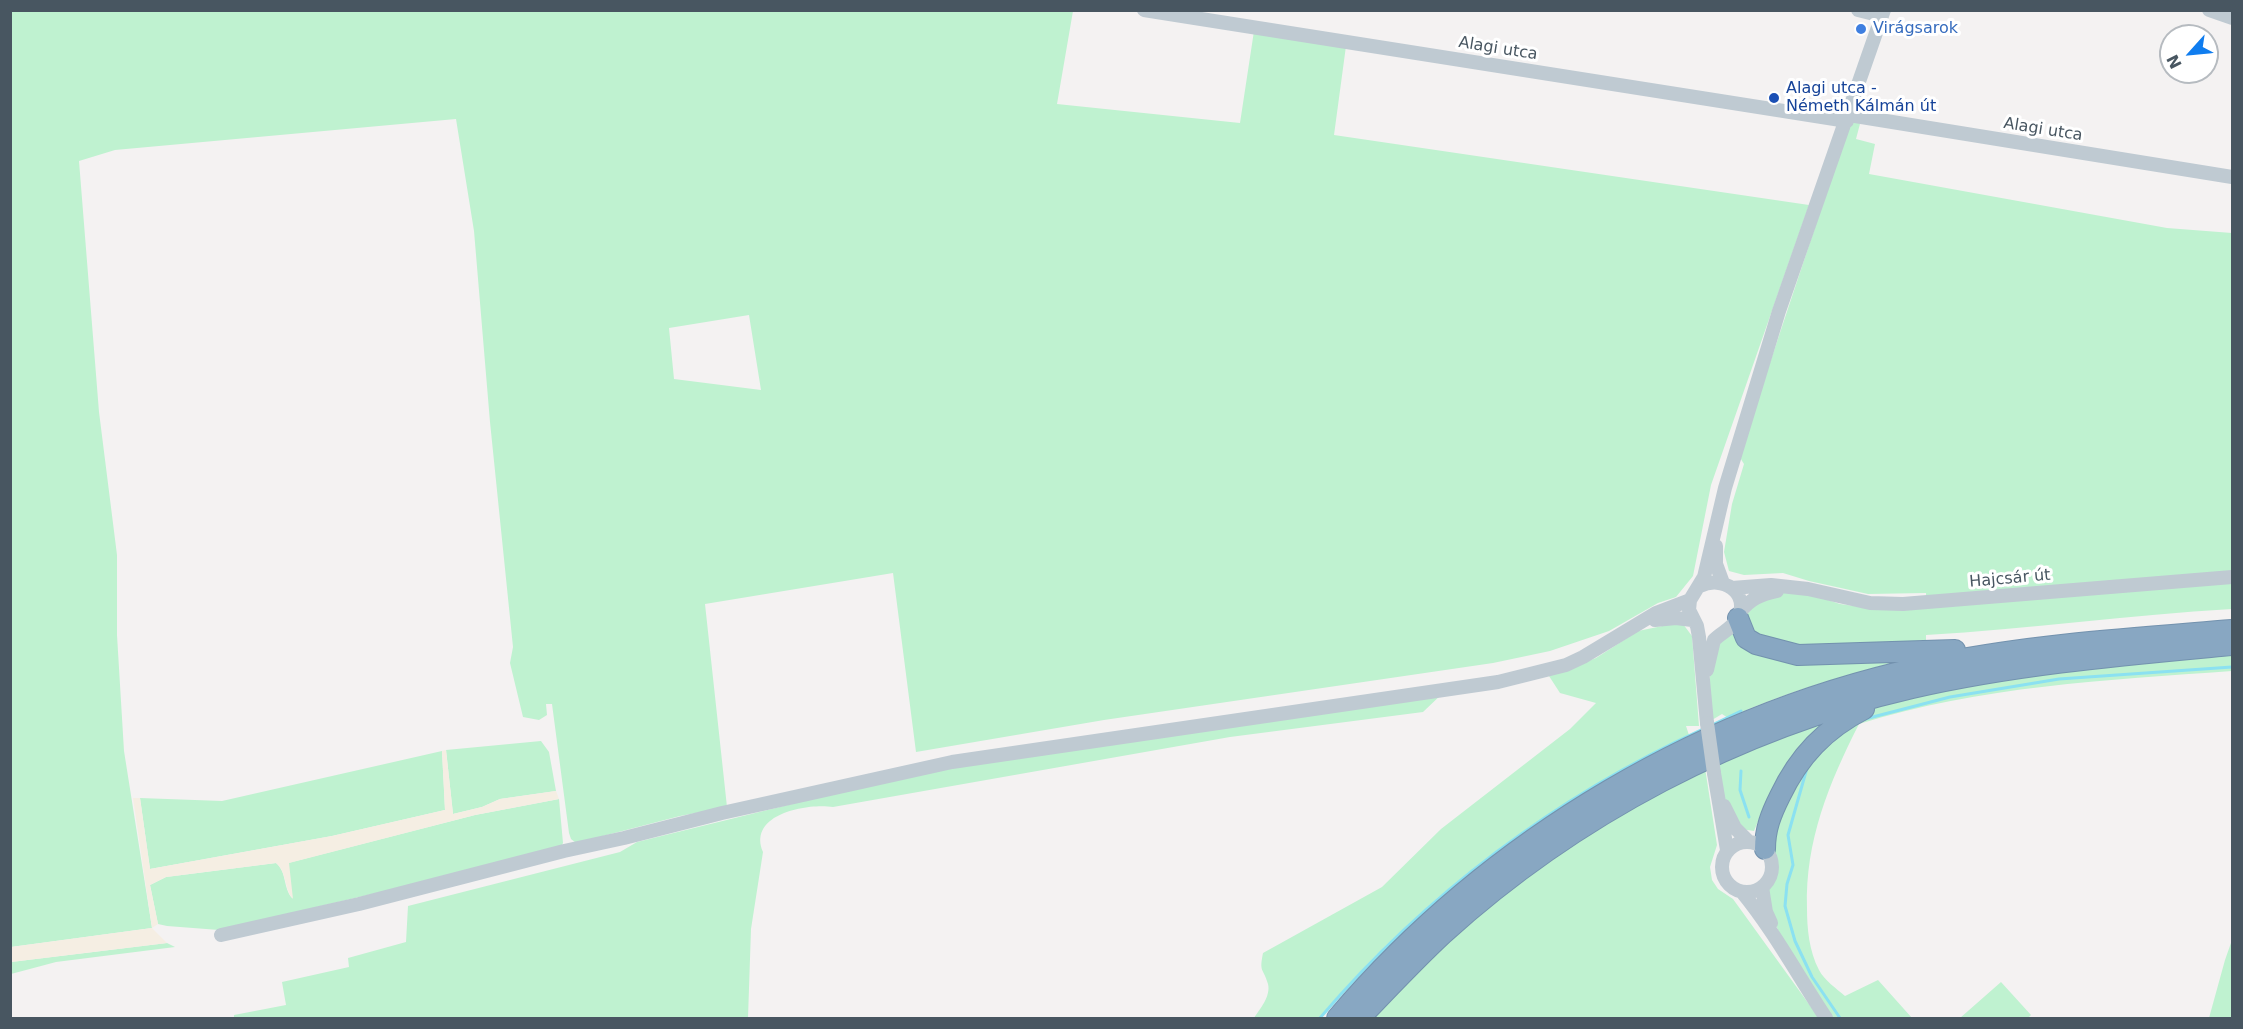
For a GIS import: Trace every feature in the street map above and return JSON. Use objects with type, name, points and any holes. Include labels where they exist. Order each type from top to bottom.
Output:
[{"type":"highway","points":[[1739,615],[1746,638],[1756,644],[1798,655],[2027,648]]},
{"type":"highway","points":[[1337,1018],[1387,964],[1434,919],[1480,879],[1527,844],[1579,808],[1655,765],[1761,716],[1836,690],[1938,663],[2027,648],[2232,630]]},
{"type":"highway","points":[[1360,1018],[1459,920],[1536,860],[1588,824],[1674,775],[1725,751],[1808,718],[1897,692],[1975,675],[2076,660],[2232,645]]},
{"type":"highway","points":[[1756,845],[1765,832],[1785,785],[1808,751],[1845,719],[1897,692]]},
{"type":"street","name":"Alagi utca","points":[[1144,10],[1228,17],[1848,118],[2232,177]]},
{"type":"street","points":[[1727,850],[1707,723],[1695,623],[1689,610],[1690,600],[1700,586],[1725,488],[1779,311],[1883,13],[1858,10]]},
{"type":"street","points":[[2209,10],[2232,18]]},
{"type":"street","points":[[1704,690],[1711,647],[1721,632],[1734,625],[1739,615],[1740,603],[1716,564],[1717,520]]},
{"type":"street","name":"Hajcsár út","points":[[1727,585],[1771,585],[1870,603],[1903,604],[2232,577]]},
{"type":"street","points":[[1700,586],[1715,581],[1727,585]]},
{"type":"street","name":"Hajcsár út","points":[[1739,615],[1749,601],[1759,595],[1791,588]]},
{"type":"street","points":[[221,934],[360,904],[722,813],[952,762],[1508,680],[1566,665],[1656,613],[1690,600]]},
{"type":"street","points":[[1635,625],[1676,618],[1695,623],[1704,631],[1721,632]]},
{"type":"street","points":[[1719,796],[1735,828],[1756,845],[1772,864],[1771,873],[1762,887],[1742,892],[1730,886],[1723,875],[1722,862],[1727,850],[1733,845],[1756,845]]},
{"type":"street","points":[[1762,887],[1766,912],[1778,942]]},
{"type":"street","points":[[1742,892],[1778,942],[1796,974],[1826,1018]]},
{"type":"green space","points":[[10,11],[1073,11],[1057,104],[1240,123],[1254,31],[1346,46],[1334,135],[1809,205],[1711,485],[1693,576],[1676,597],[1658,603],[1609,631],[1550,651],[1493,663],[1104,720],[916,752],[893,573],[705,604],[727,807],[680,816],[576,843],[571,839],[569,833],[552,704],[546,704],[547,715],[539,720],[523,717],[510,663],[513,647],[490,422],[474,231],[456,119],[115,150],[79,161],[99,412],[117,555],[117,635],[124,751],[152,928],[11,947]],"holes":[[[749,315],[761,390],[674,379],[669,328]]]},
{"type":"green space","points":[[1861,120],[1856,139],[1875,144],[1869,174],[2167,228],[2232,233],[2232,609],[1926,635],[1926,640],[1849,645],[1800,645],[1778,642],[1760,637],[1749,630],[1745,617],[1759,599],[1787,592],[1807,593],[1840,604],[1868,608],[1926,606],[1926,593],[1868,594],[1783,573],[1744,575],[1729,571],[1724,552],[1732,504],[1744,464],[1739,456],[1850,122]]},
{"type":"green space","points":[[1677,623],[1683,624],[1692,636],[1699,726],[1686,726],[1689,735],[1571,800],[1492,854],[1455,883],[1384,948],[1319,1018],[1254,1018],[1269,989],[1262,967],[1263,953],[1382,887],[1441,829],[1570,729],[1596,703],[1560,693],[1549,676],[1596,658],[1638,631]]},
{"type":"green space","points":[[1732,632],[1745,642],[1913,657],[1796,691],[1728,718],[1722,714],[1712,720],[1709,689],[1712,646]]},
{"type":"green space","points":[[2232,651],[2232,671],[2091,682],[1997,693],[1905,711],[1859,724],[1829,790],[1815,836],[1807,883],[1809,939],[1821,974],[1845,996],[1878,980],[1912,1018],[1833,1018],[1784,944],[1766,893],[1775,867],[1774,855],[1768,841],[1807,755],[1868,711],[1913,693],[2075,665]]},
{"type":"green space","points":[[1444,692],[1423,712],[1230,737],[833,807],[795,809],[782,814],[771,820],[764,828],[760,839],[763,852],[751,929],[748,1018],[234,1018],[234,1015],[286,1005],[282,982],[349,967],[348,958],[406,942],[408,906],[620,852],[637,842],[955,764]]},
{"type":"green space","points":[[1846,710],[1815,731],[1796,753],[1773,791],[1754,831],[1741,829],[1724,798],[1718,762]]},
{"type":"green space","points":[[541,741],[549,752],[556,791],[500,799],[482,807],[453,814],[446,750]]},
{"type":"green space","points":[[442,751],[445,810],[332,836],[150,869],[140,798],[222,801]]},
{"type":"green space","points":[[1705,768],[1717,845],[1710,867],[1712,880],[1718,889],[1733,899],[1819,1018],[1366,1018],[1445,937],[1554,853]]},
{"type":"green space","points":[[559,799],[563,843],[559,850],[219,930],[158,924],[150,885],[166,877],[276,863],[282,871],[287,890],[292,898],[288,863],[475,815]]},
{"type":"green space","points":[[2232,940],[2232,1018],[2209,1018],[2225,960]]},
{"type":"green space","points":[[167,943],[175,947],[56,962],[11,974],[11,962]]},
{"type":"green space","points":[[2001,982],[2031,1015],[2028,1018],[1960,1018]]},
{"type":"sand","points":[[446,750],[453,814],[482,807],[500,799],[556,791],[559,799],[475,815],[289,863],[293,899],[282,871],[276,863],[166,877],[150,885],[158,924],[152,928],[133,798],[140,798],[150,869],[332,836],[445,810],[442,751]]},
{"type":"sand","points":[[152,928],[167,943],[11,962],[11,947]]},
{"type":"waterway","points":[[1865,719],[1950,697],[2059,679],[2232,667]]},
{"type":"waterway","points":[[1712,725],[1741,711]]},
{"type":"waterway","points":[[1320,1018],[1403,930],[1496,852],[1545,817],[1596,785],[1703,729]]},
{"type":"waterway","points":[[1807,768],[1788,835],[1793,865],[1787,884],[1785,906],[1795,941],[1812,977],[1840,1018]]},
{"type":"waterway","points":[[1741,771],[1740,790],[1749,817]]},
{"type":"place","name":"Virágsarok","points":[[1861,29]]},
{"type":"place","name":"Alagi utca - Németh Kálmán út","points":[[1774,98]]}]
